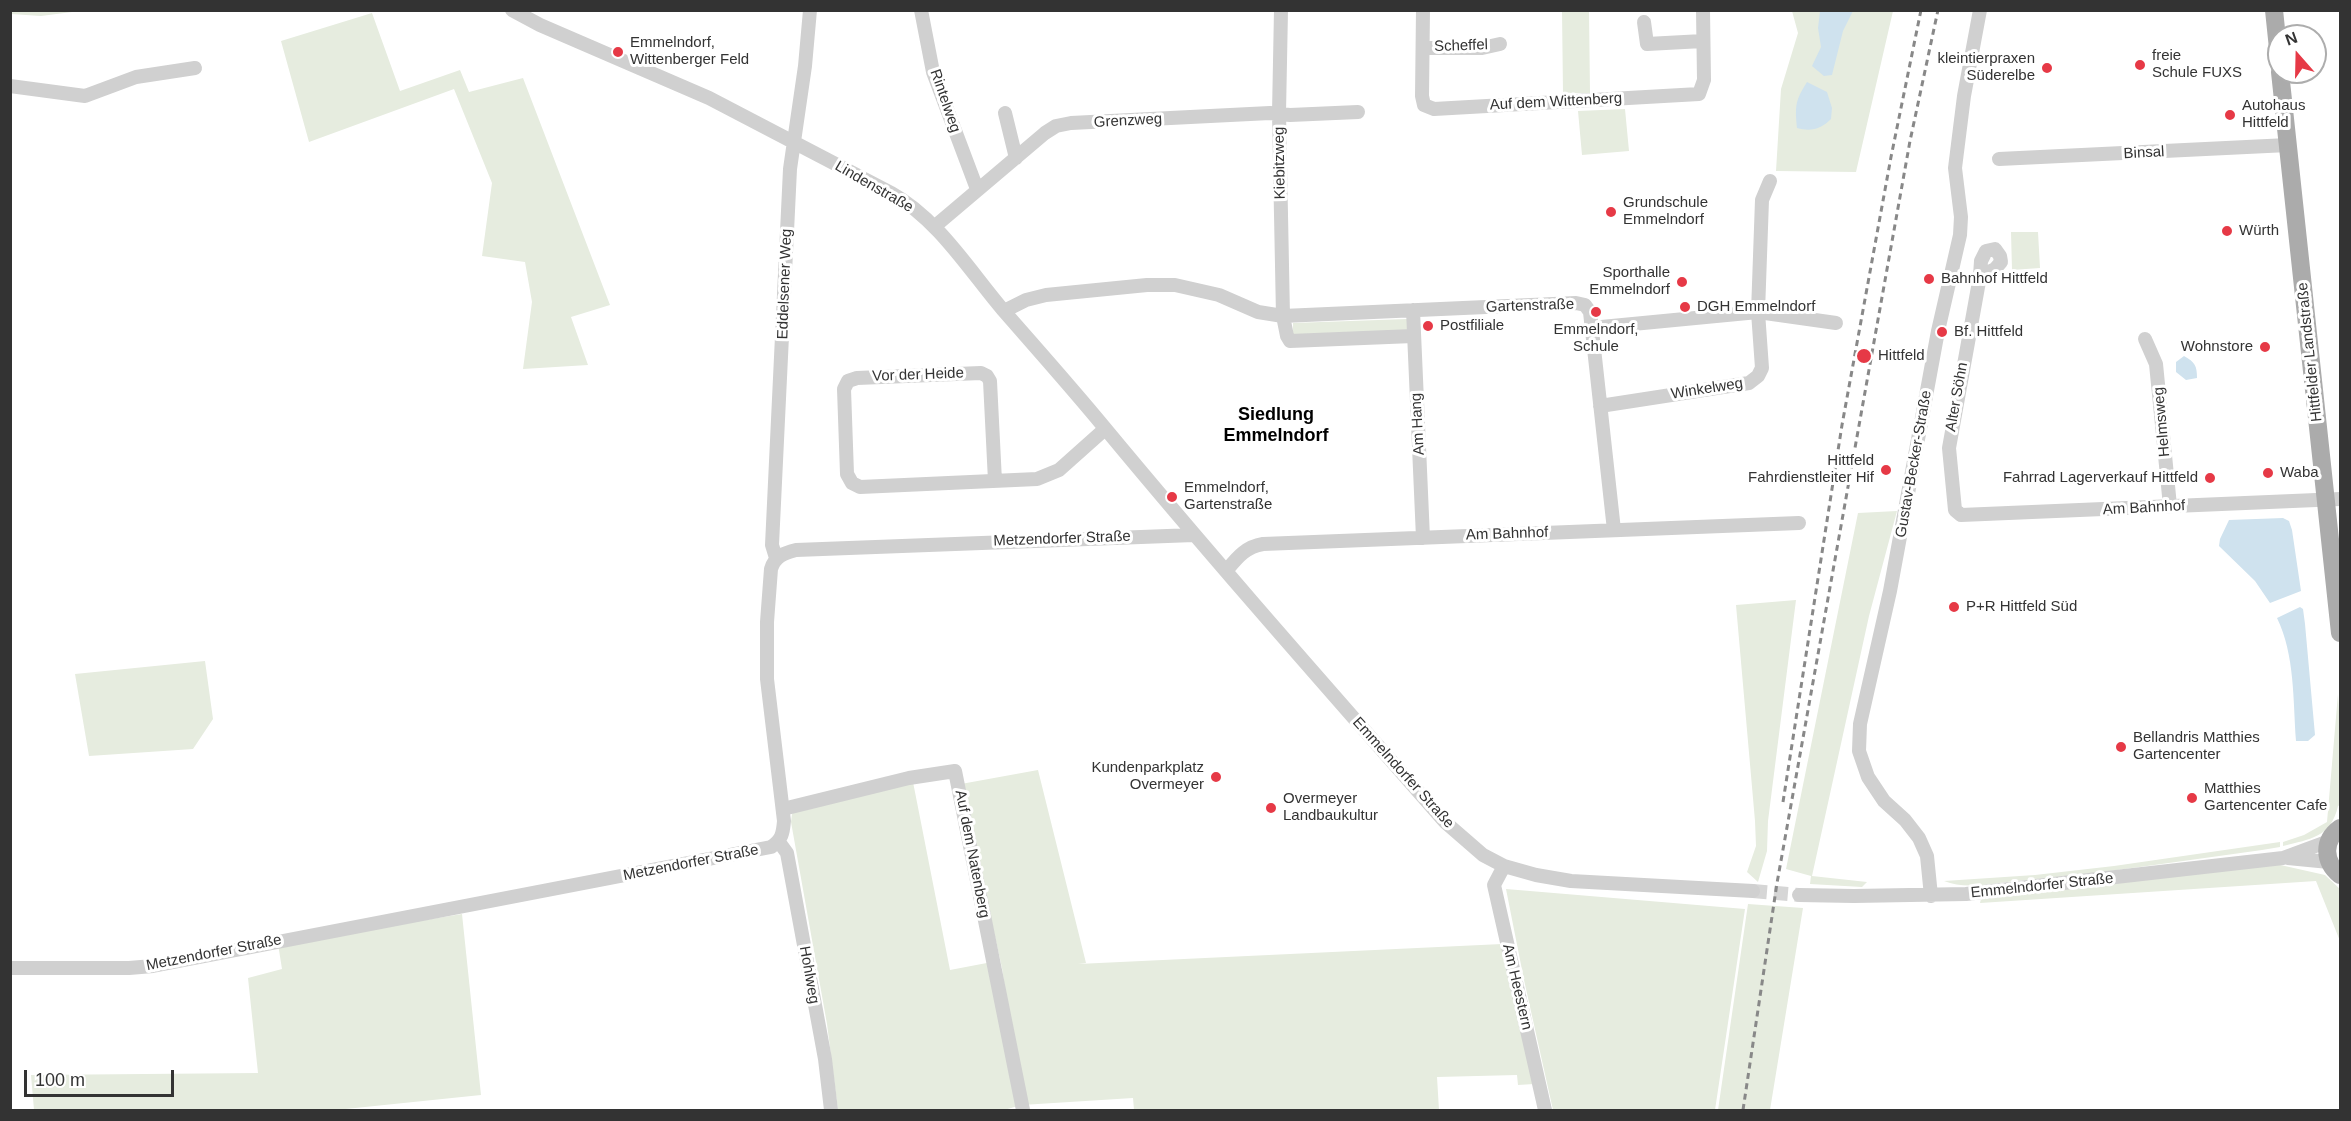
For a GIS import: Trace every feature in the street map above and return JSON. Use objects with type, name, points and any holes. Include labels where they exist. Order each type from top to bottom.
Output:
[{"type":"main road","name":"Hittfelder Landstraße","points":[[2281,84],[2333,499],[2340,633]]},
{"type":"main road","points":[[2335,834],[2327,848],[2335,868]]},
{"type":"street","name":"Lindenstraße","points":[[512,10],[540,25],[709,98],[898,197],[934,227],[1194,535]]},
{"type":"street","points":[[540,25],[546,10]]},
{"type":"street","name":"Eddelsener Weg","points":[[776,558],[772,545],[792,141],[806,66],[810,10]]},
{"type":"street","name":"Rintelweg","points":[[921,10],[933,72],[977,189]]},
{"type":"street","name":"Kiebitzweg","points":[[1281,10],[1283,316]]},
{"type":"street","name":"Auf dem Wittenberg","points":[[1424,10],[1422,96],[1424,105],[1434,109],[1699,94],[1704,80],[1702,10]]},
{"type":"street","name":"Gustav-Becker-Straße","points":[[1930,896],[1927,856],[1919,838],[1905,820],[1884,801],[1868,777],[1859,751],[1860,724],[1904,520],[1938,331],[1960,235],[1961,217],[1955,168],[1964,96],[1980,10]]},
{"type":"street","points":[[1644,21],[1647,44],[1703,40]]},
{"type":"street","name":"Scheffel","points":[[1423,48],[1482,48],[1500,44]]},
{"type":"street","points":[[10,86],[85,96],[136,77],[195,68]]},
{"type":"street","name":"Grenzweg","points":[[934,227],[1050,130],[1071,123],[1280,113],[1290,115],[1358,112]]},
{"type":"street","points":[[1005,113],[1016,158]]},
{"type":"street","name":"Binsal","points":[[2000,159],[2288,145]]},
{"type":"street","name":"Winkelweg","points":[[1600,406],[1749,383],[1758,376],[1762,368],[1758,312],[1762,200],[1770,181]]},
{"type":"street","name":"Alter Söhn","points":[[1961,515],[1955,510],[1948,448],[1980,276]]},
{"type":"street","name":"Gartenstraße","points":[[1004,311],[1026,300],[1046,295],[1147,285],[1175,285],[1219,295],[1258,312],[1283,316],[1576,303],[1585,305],[1590,312],[1614,530]]},
{"type":"street","name":"Am Hang","points":[[1413,310],[1423,538]]},
{"type":"street","points":[[1591,328],[1758,312],[1836,323]]},
{"type":"street","points":[[1283,316],[1290,341],[1413,336]]},
{"type":"street","name":"Helmsweg","points":[[2145,339],[2156,364],[2170,506]]},
{"type":"street","name":"Vor der Heide","points":[[995,481],[990,381],[987,376],[981,373],[857,378],[848,381],[844,389],[847,474],[852,483],[860,487],[995,481],[1037,479],[1059,470],[1105,429]]},
{"type":"street","name":"Am Bahnhof","points":[[1961,515],[2333,499]]},
{"type":"street","name":"Am Bahnhof","points":[[1226,572],[1242,553],[1263,544],[1799,523]]},
{"type":"street","name":"Metzendorfer Straße","points":[[10,968],[153,966],[756,852],[779,842],[783,832],[783,809],[766,658],[771,569],[776,558],[786,552],[796,550],[1194,535]]},
{"type":"street","name":"Emmelndorfer Straße","points":[[1194,535],[1444,822],[1484,855],[1504,866],[1571,881],[1753,891]]},
{"type":"street","name":"Auf dem Natenberg","points":[[783,809],[909,778],[955,771],[1023,1110]]},
{"type":"street","name":"Emmelndorfer Straße","points":[[2283,858],[2335,834]]},
{"type":"street","name":"Hohlweg","points":[[779,842],[787,853],[825,1059],[831,1110]]},
{"type":"street","name":"Emmelndorfer Straße","points":[[1799,895],[1966,894],[2283,858],[2335,868]]},
{"type":"street","name":"Am Heestern","points":[[1504,866],[1494,885],[1545,1110]]},
{"type":"shaded area","points":[[10,11],[80,11],[41,16],[11,14]]},
{"type":"shaded area","points":[[1562,11],[1589,11],[1590,93],[1563,93]]},
{"type":"shaded area","points":[[1792,11],[1893,11],[1856,172],[1776,171],[1781,89],[1798,33]]},
{"type":"shaded area","points":[[372,13],[400,91],[460,70],[469,92],[523,78],[610,305],[571,317],[588,365],[523,369],[532,302],[525,262],[482,256],[492,183],[454,89],[309,142],[281,41]]},
{"type":"shaded area","points":[[1625,109],[1629,151],[1582,155],[1578,111]]},
{"type":"shaded area","points":[[2011,232],[2038,232],[2040,268],[2012,270]]},
{"type":"shaded area","points":[[1407,319],[1408,331],[1293,335],[1293,323]]},
{"type":"shaded area","points":[[1897,511],[1869,616],[1812,876],[1867,882],[1862,887],[1810,884],[1811,876],[1786,869],[1858,513]]},
{"type":"shaded area","points":[[1796,600],[1768,821],[1767,851],[1758,882],[1747,872],[1756,846],[1755,821],[1736,605]]},
{"type":"shaded area","points":[[205,661],[213,719],[193,749],[89,756],[75,674]]},
{"type":"shaded area","points":[[2338,694],[2340,805],[2325,830],[2311,838],[2283,846],[2283,842],[2304,835],[2327,822]]},
{"type":"shaded area","points":[[1038,770],[1086,963],[1078,964],[1502,944],[1534,1084],[1518,1085],[1517,1075],[1437,1077],[1439,1110],[1134,1110],[1133,1098],[1022,1105],[1002,968],[961,784]]},
{"type":"shaded area","points":[[913,782],[950,970],[992,962],[1018,1106],[1004,1110],[838,1110],[827,1024],[791,822],[792,814],[800,807]]},
{"type":"shaded area","points":[[2280,842],[2280,847],[2262,850],[2078,875],[1980,885],[1952,884],[1944,881],[2035,875],[2114,866]]},
{"type":"shaded area","points":[[2276,864],[2325,875],[2340,889],[2340,941],[2316,881],[1980,903],[1981,899]]},
{"type":"shaded area","points":[[1506,889],[1745,909],[1715,1110],[1553,1110]]},
{"type":"shaded area","points":[[1748,904],[1803,908],[1770,1110],[1718,1110]]},
{"type":"shaded area","points":[[462,914],[481,1095],[336,1110],[34,1110],[31,1075],[258,1073],[248,978],[282,969],[278,944]]},
{"type":"water","points":[[1820,11],[1853,11],[1843,31],[1832,75],[1824,76],[1812,66],[1821,47],[1818,28]]},
{"type":"water","points":[[1807,82],[1827,92],[1832,108],[1831,119],[1811,130],[1797,128],[1797,104]]},
{"type":"water","points":[[2184,356],[2195,365],[2197,378],[2186,380],[2176,372],[2176,362]]},
{"type":"water","points":[[2283,518],[2289,521],[2292,530],[2301,591],[2270,603],[2255,581],[2219,546],[2220,539],[2229,520]]},
{"type":"water","points":[[2300,607],[2303,609],[2305,624],[2315,735],[2308,741],[2296,741],[2290,662],[2277,618]]},
{"type":"tunnel","points":[[1753,891],[1799,895]]},
{"type":"railway","points":[[1783,802],[1842,425],[1891,157],[1921,10]]},
{"type":"railway","points":[[1743,1110],[1777,883],[1910,141],[1938,10]]},
{"type":"place","name":"Emmelndorf, Wittenberger Feld","points":[[618,52]]},
{"type":"place","name":"freie Schule FUXS","points":[[2140,65]]},
{"type":"place","name":"kleintierpraxen Süderelbe","points":[[2047,68]]},
{"type":"place","name":"Autohaus Hittfeld","points":[[2230,115]]},
{"type":"place","name":"Grundschule Emmelndorf","points":[[1611,212]]},
{"type":"place","name":"Würth","points":[[2227,231]]},
{"type":"place","name":"Bahnhof Hittfeld","points":[[1929,279]]},
{"type":"place","name":"Sporthalle Emmelndorf","points":[[1682,282]]},
{"type":"place","name":"DGH Emmelndorf","points":[[1685,307]]},
{"type":"place","name":"Emmelndorf, Schule","points":[[1596,312]]},
{"type":"place","name":"Postfiliale","points":[[1428,326]]},
{"type":"place","name":"Bf. Hittfeld","points":[[1942,332]]},
{"type":"place","name":"Wohnstore","points":[[2265,347]]},
{"type":"place","name":"Hittfeld","points":[[1864,356]]},
{"type":"place","name":"Hittfeld Fahrdienstleiter Hif","points":[[1886,470]]},
{"type":"place","name":"Waba","points":[[2268,473]]},
{"type":"place","name":"Fahrrad Lagerverkauf Hittfeld","points":[[2210,478]]},
{"type":"place","name":"Emmelndorf, Gartenstraße","points":[[1172,497]]},
{"type":"place","name":"P+R Hittfeld Süd","points":[[1954,607]]},
{"type":"place","name":"Bellandris Matthies Gartencenter","points":[[2121,747]]},
{"type":"place","name":"Kundenparkplatz Overmeyer","points":[[1216,777]]},
{"type":"place","name":"Matthies Gartencenter Cafe","points":[[2192,798]]},
{"type":"place","name":"Overmeyer Landbaukultur","points":[[1271,808]]},
{"type":"district","name":"Siedlung Emmelndorf","points":[[1276,425]]}]
